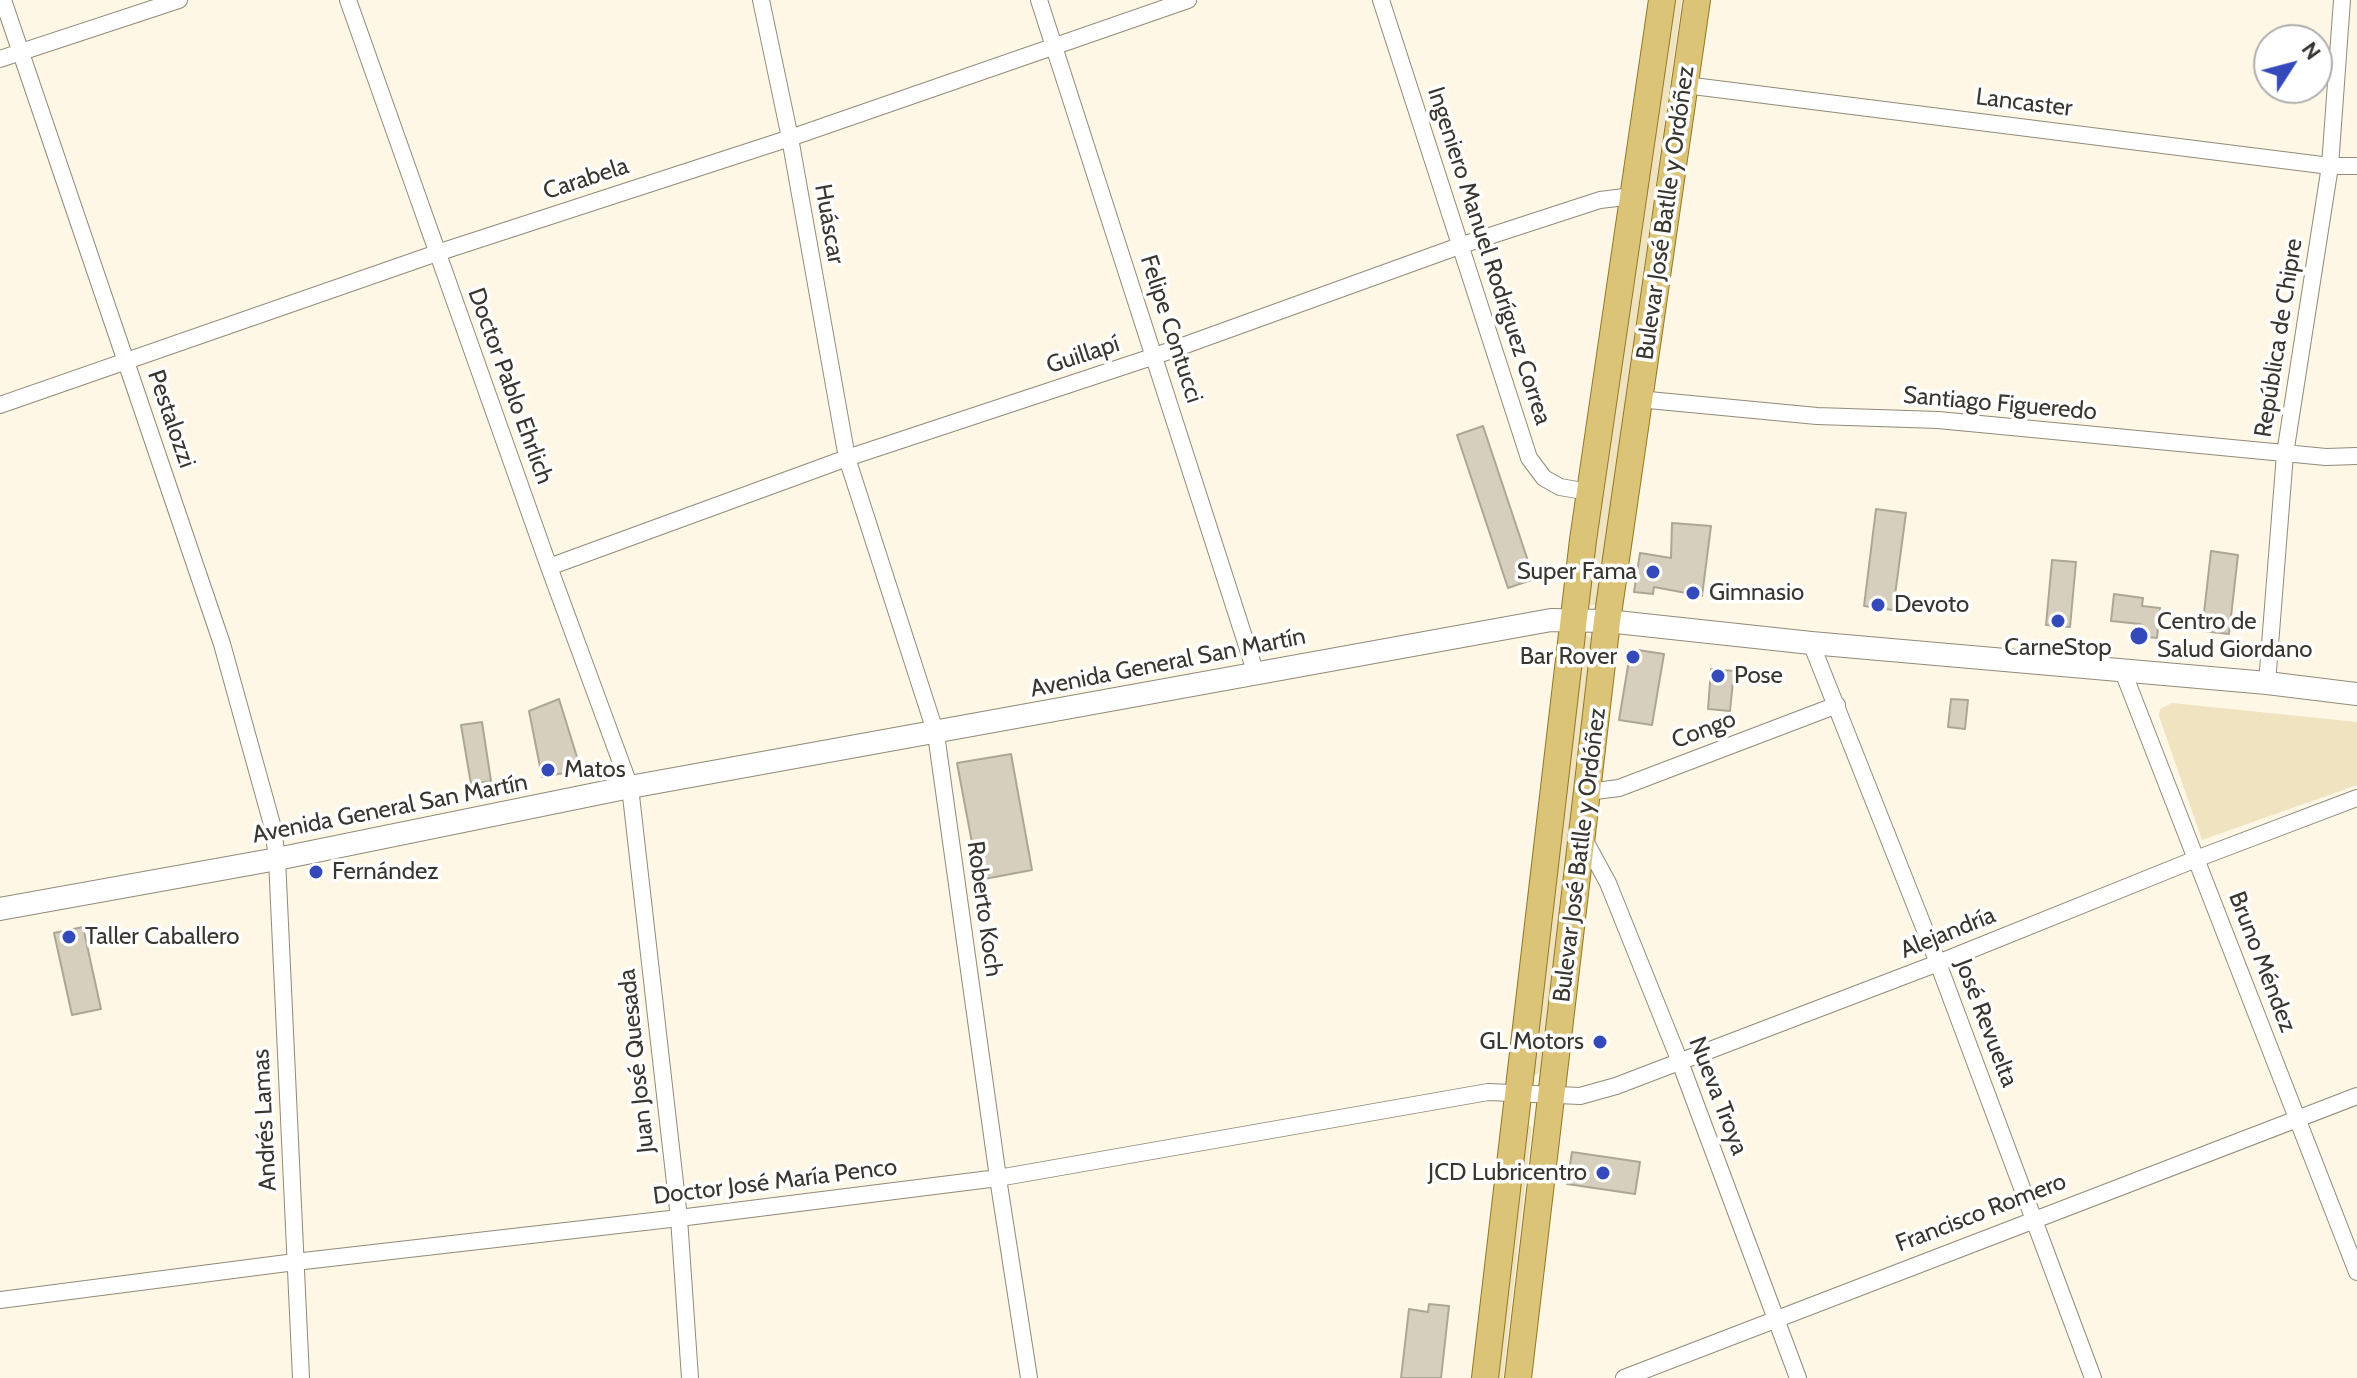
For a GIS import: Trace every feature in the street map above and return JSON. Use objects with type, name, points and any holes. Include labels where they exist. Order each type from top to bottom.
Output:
[{"type":"main road","name":"Bulevar José Batlle y Ordóñez","points":[[1485,1378],[1589,492],[1662,0]]},
{"type":"main road","name":"Bulevar José Batlle y Ordóñez","points":[[1518,1378],[1607,621],[1697,0]]},
{"type":"main road","name":"Avenida General San Martín","points":[[0,909],[277,859],[630,787],[936,734],[1536,621],[1607,621],[2357,694]]},
{"type":"street","name":"Pestalozzi","points":[[3,0],[222,644],[273,828],[277,859]]},
{"type":"street","points":[[0,59],[179,0]]},
{"type":"street","name":"Doctor Pablo Ehrlich","points":[[348,0],[630,787]]},
{"type":"street","name":"Huáscar","points":[[761,0],[790,138],[847,458]]},
{"type":"street","name":"Felipe Contucci","points":[[1039,0],[1256,674]]},
{"type":"street","name":"Carabela","points":[[0,405],[437,253],[790,138],[1188,0]]},
{"type":"street","name":"Ingeniero Manuel Rodríguez Correa","points":[[1381,0],[1529,458],[1544,478],[1560,487],[1589,492]]},
{"type":"street","name":"República de Chipre","points":[[2267,683],[2285,454],[2330,166],[2342,0]]},
{"type":"street","name":"Lancaster","points":[[1685,85],[2330,166],[2357,166]]},
{"type":"street","name":"Guillapí","points":[[549,567],[847,458],[1155,356],[1462,245],[1600,200],[1633,196]]},
{"type":"street","name":"Santiago Figueredo","points":[[1638,399],[1817,416],[1938,420],[2285,454],[2357,456]]},
{"type":"street","name":"Roberto Koch","points":[[847,458],[936,734],[1029,1378]]},
{"type":"street","name":"José Revuelta","points":[[1811,643],[1938,963],[2093,1378]]},
{"type":"street","name":"Bruno Méndez","points":[[2122,669],[2357,1272]]},
{"type":"street","name":"Congo","points":[[1587,792],[1619,788],[1837,705]]},
{"type":"street","name":"Juan José Quesada","points":[[630,787],[679,1218],[690,1378]]},
{"type":"street","name":"Alejandría","points":[[1551,1094],[1580,1096],[1598,1092],[1680,1062],[2357,798]]},
{"type":"street","name":"Nueva Troya","points":[[1582,836],[1608,883],[1680,1062],[1798,1378]]},
{"type":"street","name":"Andrés Lamas","points":[[277,859],[301,1378]]},
{"type":"street","name":"Doctor José María Penco","points":[[0,1300],[998,1178],[1488,1092],[1551,1094]]},
{"type":"street","name":"Francisco Romero","points":[[1624,1378],[2357,1096]]},
{"type":"shaded area","points":[[1673,0],[1682,0],[1596,604],[1591,606],[1587,602]]},
{"type":"shaded area","points":[[1588,635],[1591,639],[1540,1072],[1535,1075],[1532,1073],[1583,638]]},
{"type":"shaded area","points":[[2172,703],[2357,722],[2357,785],[2202,840],[2159,716],[2160,709]]},
{"type":"shaded area","points":[[1526,1124],[1532,1127],[1503,1378],[1494,1378]]},
{"type":"building","points":[[1483,426],[1534,579],[1508,588],[1457,435]]},
{"type":"building","points":[[1876,509],[1906,513],[1893,610],[1864,606]]},
{"type":"building","points":[[1672,523],[1711,526],[1702,596],[1654,587],[1653,594],[1634,592],[1640,553],[1671,558]]},
{"type":"building","points":[[2211,551],[2238,555],[2229,634],[2202,631]]},
{"type":"building","points":[[2052,560],[2076,562],[2070,627],[2046,625]]},
{"type":"building","points":[[2114,594],[2143,598],[2142,606],[2160,608],[2157,638],[2139,636],[2140,624],[2111,621]]},
{"type":"building","points":[[1638,650],[1664,654],[1652,725],[1619,720],[1630,654]]},
{"type":"building","points":[[1711,669],[1734,671],[1730,711],[1708,709]]},
{"type":"building","points":[[559,699],[581,770],[542,777],[529,711]]},
{"type":"building","points":[[1951,699],[1968,700],[1965,729],[1948,727]]},
{"type":"building","points":[[482,722],[491,781],[471,784],[461,725]]},
{"type":"building","points":[[1011,754],[1032,870],[979,880],[957,763]]},
{"type":"building","points":[[83,927],[101,1009],[72,1015],[54,933]]},
{"type":"building","name":"JCD Lubricentro","points":[[1572,1152],[1640,1162],[1635,1194],[1567,1184]]},
{"type":"building","points":[[1429,1304],[1449,1306],[1441,1378],[1401,1378],[1409,1309],[1428,1312]]},
{"type":"place","name":"Super Fama","points":[[1653,572]]},
{"type":"place","name":"Gimnasio","points":[[1693,593]]},
{"type":"place","name":"Devoto","points":[[1878,605]]},
{"type":"place","name":"CarneStop","points":[[2058,621]]},
{"type":"place","name":"Centro de Salud Giordano","points":[[2139,636]]},
{"type":"place","name":"Bar Rover","points":[[1633,657]]},
{"type":"place","name":"Pose","points":[[1718,676]]},
{"type":"place","name":"Matos","points":[[548,770]]},
{"type":"place","name":"Fernández","points":[[316,872]]},
{"type":"place","name":"Taller Caballero","points":[[69,937]]},
{"type":"place","name":"GL Motors","points":[[1600,1042]]},
{"type":"place","name":"JCD Lubricentro","points":[[1603,1173]]}]
